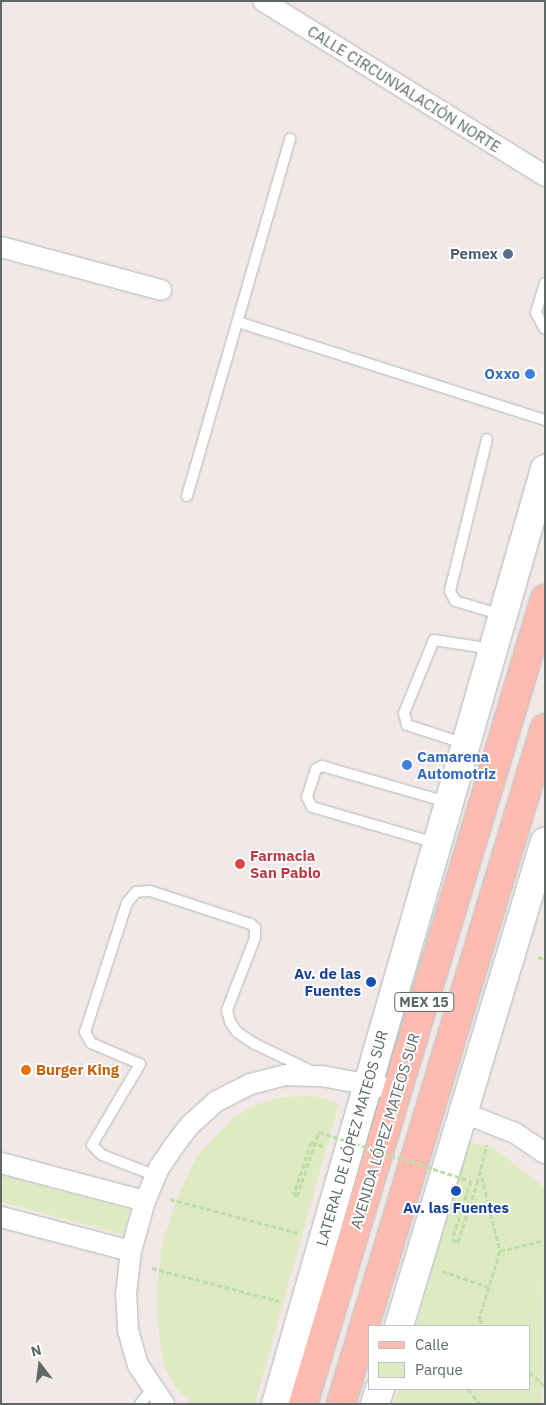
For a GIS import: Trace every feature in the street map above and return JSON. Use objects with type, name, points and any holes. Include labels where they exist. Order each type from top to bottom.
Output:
[{"type":"main road","name":"LATERAL DE LÓPEZ MATEOS SUR","points":[[276,1404],[545,470]]},
{"type":"main road","name":"AVENIDA LÓPEZ MATEOS SUR","points":[[303,1404],[545,599]]},
{"type":"main road","name":"MEX 15","points":[[341,1404],[545,728]]},
{"type":"main road","points":[[399,1325],[545,841]]},
{"type":"main road","points":[[375,1404],[380,1390]]},
{"type":"street","name":"CALLE CIRCUNVALACIÓN NORTE","points":[[263,1],[545,176]]},
{"type":"street","points":[[1,247],[161,290]]},
{"type":"street","points":[[152,1399],[138,1365],[128,1329],[126,1294],[130,1256],[149,1190],[190,1125],[218,1101],[250,1084],[285,1075],[321,1076],[398,1090]]},
{"type":"street","points":[[464,1112],[515,1133],[545,1153]]},
{"type":"street","points":[[1,1163],[149,1190]]},
{"type":"street","points":[[1,1216],[130,1256]]},
{"type":"lane","points":[[187,496],[290,139]]},
{"type":"lane","points":[[545,283],[536,313],[545,329]]},
{"type":"lane","points":[[238,322],[545,420]]},
{"type":"lane","points":[[487,439],[450,591],[455,601],[503,615]]},
{"type":"lane","points":[[466,744],[407,725],[404,713],[434,640],[493,650]]},
{"type":"lane","points":[[437,844],[312,807],[307,797],[316,769],[322,766],[448,803]]},
{"type":"lane","points":[[149,1190],[92,1145],[140,1064],[91,1043],[85,1032],[127,903],[136,892],[150,891],[251,924],[255,928],[255,938],[227,1010],[230,1022],[237,1032],[255,1044],[321,1076]]},
{"type":"path","points":[[311,1142],[294,1194],[297,1196],[319,1132],[471,1181],[452,1239],[458,1242],[492,1124]]},
{"type":"path","points":[[480,1170],[500,1251],[479,1319],[485,1325]]},
{"type":"path","points":[[149,1190],[323,1240]]},
{"type":"path","points":[[500,1251],[545,1240]]},
{"type":"path","points":[[130,1256],[304,1308]]},
{"type":"path","points":[[418,1264],[489,1286]]},
{"type":"path","points":[[531,1373],[545,1387]]},
{"type":"path","points":[[469,1390],[480,1404]]},
{"type":"green space","points":[[313,1096],[339,1103],[255,1404],[192,1404],[176,1388],[165,1368],[159,1336],[157,1289],[163,1240],[178,1196],[196,1157],[233,1118],[255,1105],[281,1097]]},
{"type":"green space","points":[[468,1142],[495,1149],[545,1188],[542,1404],[394,1404],[398,1390],[531,1390],[531,1325],[416,1325]]},
{"type":"green space","points":[[1,1175],[129,1209],[123,1235],[1,1202]]},
{"type":"place","name":"Pemex","points":[[508,254]]},
{"type":"place","name":"Oxxo","points":[[530,374]]},
{"type":"place","name":"Camarena Automotriz","points":[[407,765]]},
{"type":"place","name":"Farmacia San Pablo","points":[[240,864]]},
{"type":"place","name":"Av. de las Fuentes","points":[[371,982]]},
{"type":"place","name":"Burger King","points":[[26,1070]]},
{"type":"place","name":"Av. las Fuentes","points":[[456,1191]]}]
